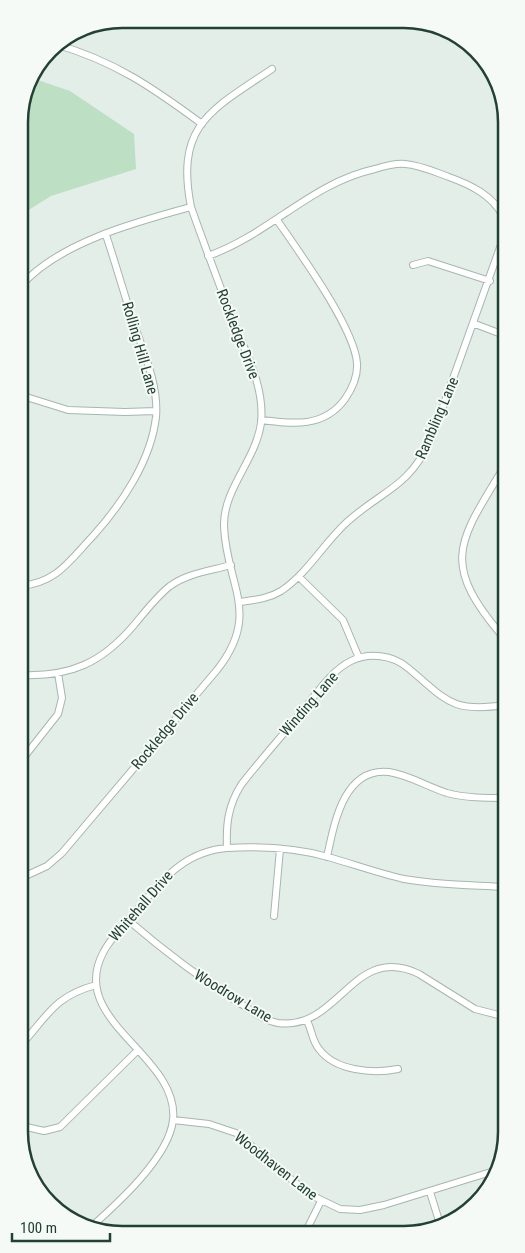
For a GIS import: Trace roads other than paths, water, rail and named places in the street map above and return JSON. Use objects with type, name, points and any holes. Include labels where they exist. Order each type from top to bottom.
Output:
[{"type":"street","points":[[64,47],[109,63],[139,78],[202,124]]},
{"type":"street","name":"Rockledge Drive","points":[[28,875],[47,866],[62,854],[225,660],[237,633],[240,602],[225,536],[224,517],[229,499],[257,440],[261,420],[259,388],[191,208],[186,184],[186,164],[190,147],[202,124],[218,106],[272,70]]},
{"type":"street","points":[[208,256],[244,240],[342,178],[404,164],[459,181],[482,193],[498,208]]},
{"type":"street","points":[[28,279],[40,267],[58,255],[106,235],[191,208]]},
{"type":"street","points":[[261,420],[300,424],[326,416],[337,408],[350,390],[358,366],[355,350],[339,318],[302,256],[277,220]]},
{"type":"street","name":"Rolling Hill Lane","points":[[28,584],[44,580],[60,571],[80,553],[111,517],[128,491],[154,426],[156,411],[148,365],[106,235]]},
{"type":"street","name":"Rambling Lane","points":[[240,602],[270,596],[299,578],[348,522],[397,486],[419,463],[431,440],[475,324],[498,256]]},
{"type":"street","points":[[413,265],[428,261],[490,281]]},
{"type":"street","points":[[475,324],[498,333]]},
{"type":"street","points":[[28,398],[68,410],[156,411]]},
{"type":"street","points":[[498,478],[468,527],[462,560],[471,594],[498,629]]},
{"type":"street","points":[[28,674],[58,673],[88,664],[107,652],[124,637],[161,595],[179,581],[231,565]]},
{"type":"street","points":[[299,578],[343,620],[358,658],[380,656],[401,663],[434,692],[456,706],[479,708],[497,707]]},
{"type":"street","name":"Winding Lane","points":[[227,848],[227,817],[231,803],[241,785],[329,679],[345,664],[358,658]]},
{"type":"street","points":[[28,752],[58,714],[62,698],[58,673]]},
{"type":"street","points":[[326,856],[339,809],[345,796],[358,782],[373,774],[390,772],[457,795],[497,798]]},
{"type":"street","name":"Whitehall Drive","points":[[96,985],[97,970],[103,952],[161,881],[178,866],[197,855],[227,848],[280,849],[326,856],[411,880],[497,886]]},
{"type":"street","points":[[274,916],[280,849]]},
{"type":"street","name":"Woodrow Lane","points":[[128,920],[209,984],[264,1018],[284,1024],[307,1021]]},
{"type":"street","points":[[398,1069],[378,1072],[334,1062],[319,1050],[307,1021],[368,973],[390,966],[419,974],[475,1009],[497,1015]]},
{"type":"street","points":[[28,1037],[64,997],[76,990],[96,985],[109,1016],[169,1091],[173,1120],[164,1145],[130,1189],[96,1222]]},
{"type":"street","points":[[28,1127],[44,1131],[60,1127],[138,1050]]},
{"type":"street","name":"Woodhaven Lane","points":[[173,1120],[209,1124],[236,1133],[300,1187],[321,1201],[340,1209],[360,1210],[430,1192],[488,1173]]},
{"type":"street","points":[[430,1192],[438,1218]]},
{"type":"street","points":[[308,1226],[321,1201]]}]
